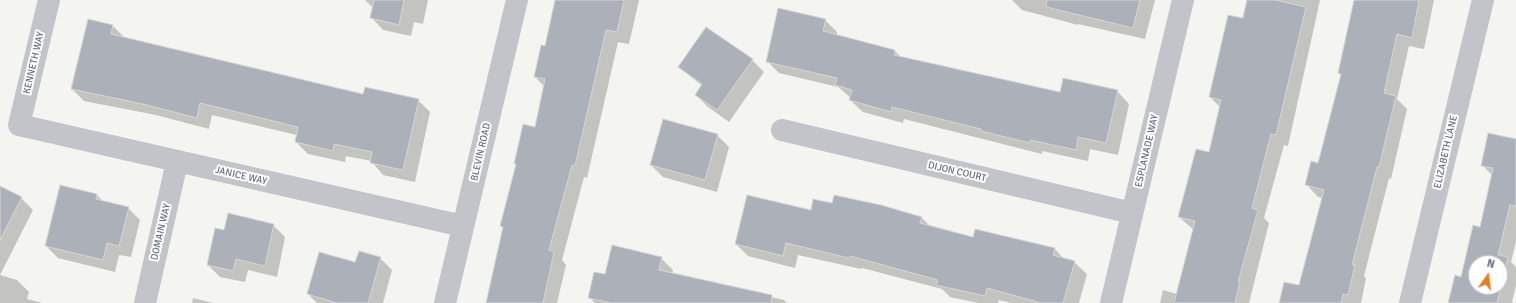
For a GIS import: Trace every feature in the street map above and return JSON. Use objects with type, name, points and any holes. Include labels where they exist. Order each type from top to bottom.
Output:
[{"type":"street","name":"KENNETH WAY","points":[[19,125],[49,0]]},
{"type":"street","name":"BLEVIN ROAD","points":[[445,303],[517,0]]},
{"type":"street","name":"ESPLANADE WAY","points":[[1111,303],[1184,0]]},
{"type":"street","name":"ELIZABETH LANE","points":[[1410,303],[1483,0]]},
{"type":"street","name":"JANICE WAY","points":[[19,125],[463,226]]},
{"type":"street","name":"DIJON COURT","points":[[782,130],[1132,213]]},
{"type":"street","name":"DOMAIN WAY","points":[[145,303],[177,162]]},
{"type":"building","points":[[374,0],[404,0],[399,25],[370,18]]},
{"type":"building","points":[[555,0],[624,0],[617,32],[606,30],[575,166],[572,165],[549,250],[554,252],[543,303],[486,303],[503,227],[500,226],[516,164],[514,164],[523,124],[535,127],[545,79],[534,77],[541,45],[545,46]]},
{"type":"building","points":[[1047,0],[1140,0],[1133,28],[1046,7]]},
{"type":"building","points":[[1247,0],[1275,0],[1306,7],[1276,135],[1271,134],[1252,208],[1258,210],[1238,282],[1240,282],[1235,303],[1174,303],[1195,221],[1178,217],[1196,149],[1209,152],[1221,100],[1209,97],[1228,15],[1243,18]]},
{"type":"building","points":[[1354,0],[1419,0],[1412,38],[1397,34],[1384,93],[1396,96],[1379,167],[1377,167],[1352,265],[1355,265],[1348,295],[1343,294],[1341,303],[1279,303],[1284,282],[1299,285],[1324,190],[1305,185],[1311,161],[1318,163],[1341,74],[1338,73]]},
{"type":"building","points":[[778,8],[826,19],[823,31],[895,50],[894,55],[1060,92],[1063,78],[1118,90],[1106,143],[1078,137],[1076,150],[1030,140],[1030,143],[892,107],[891,112],[849,100],[852,90],[835,85],[837,78],[766,62]]},
{"type":"building","points":[[88,19],[113,25],[111,34],[363,94],[365,87],[419,99],[403,170],[370,163],[372,152],[334,144],[333,151],[295,142],[298,127],[200,103],[197,118],[143,104],[71,89]]},
{"type":"building","points":[[706,27],[753,59],[717,110],[695,95],[702,84],[678,67]]},
{"type":"building","points":[[663,119],[718,134],[705,180],[650,165]]},
{"type":"building","points":[[1488,133],[1516,139],[1516,206],[1510,205],[1498,255],[1468,255],[1468,295],[1499,295],[1497,303],[1448,303],[1455,275],[1461,277],[1473,225],[1480,227],[1493,168],[1481,166]]},
{"type":"building","points":[[60,185],[97,194],[96,199],[129,207],[119,246],[107,243],[103,260],[45,246]]},
{"type":"building","points":[[0,186],[22,197],[0,240]]},
{"type":"building","points":[[747,195],[811,210],[813,199],[832,203],[834,195],[881,205],[922,217],[920,223],[973,237],[975,229],[1055,248],[1053,255],[1075,261],[1063,303],[1041,303],[987,288],[985,296],[936,285],[938,280],[850,256],[849,258],[786,243],[783,256],[735,244]]},
{"type":"building","points":[[228,213],[274,224],[265,266],[236,259],[233,271],[207,265],[215,228],[224,230]]},
{"type":"building","points":[[612,245],[662,257],[659,270],[772,295],[771,303],[612,303],[588,298],[594,272],[605,274]]},
{"type":"building","points":[[359,251],[381,257],[368,303],[337,303],[307,294],[319,252],[355,262]]}]
